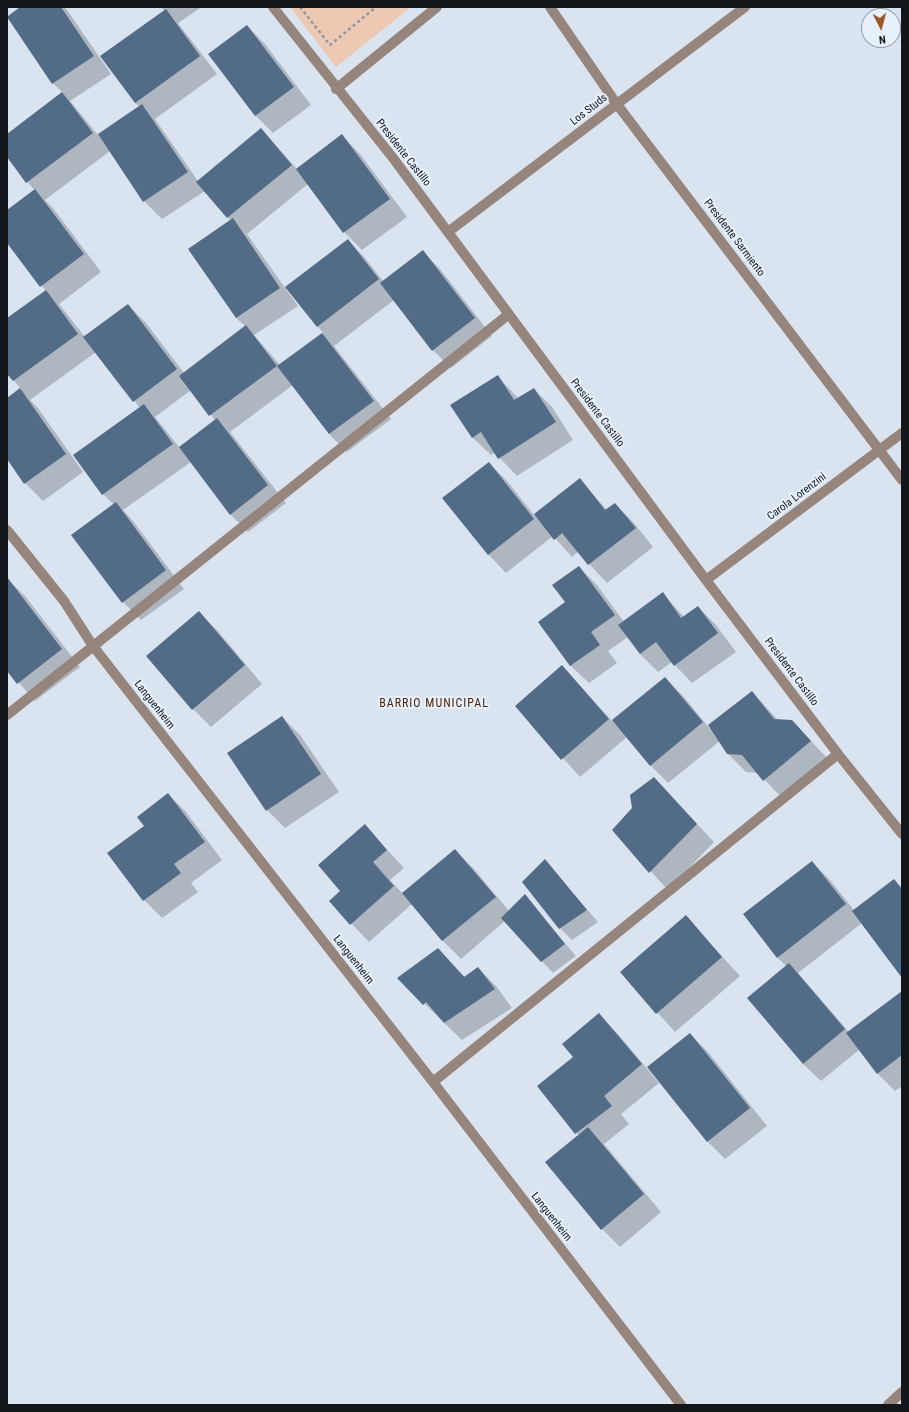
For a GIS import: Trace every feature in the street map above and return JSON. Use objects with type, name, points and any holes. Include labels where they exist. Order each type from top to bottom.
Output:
[{"type":"street","name":"Presidente Castillo","points":[[273,7],[336,89],[393,158],[706,580],[838,754],[900,828]]},
{"type":"street","points":[[336,89],[437,7]]},
{"type":"street","name":"Presidente Sarmiento","points":[[550,7],[616,103],[902,480]]},
{"type":"street","name":"Los Studs","points":[[448,232],[507,189],[616,103],[745,7]]},
{"type":"street","points":[[7,715],[509,314]]},
{"type":"street","name":"Carola Lorenzini","points":[[706,580],[902,433]]},
{"type":"street","name":"Languenheim","points":[[7,530],[64,601],[93,646],[433,1082],[681,1405]]},
{"type":"street","points":[[433,1082],[838,754]]},
{"type":"street","points":[[888,1405],[902,1392]]},
{"type":"path","points":[[300,7],[330,45],[376,7]]},
{"type":"shaded area","points":[[290,7],[411,7],[336,67]]},
{"type":"building","points":[[20,7],[61,7],[94,56],[52,84],[7,17]]},
{"type":"building","points":[[166,9],[200,56],[135,103],[100,56]]},
{"type":"building","points":[[247,25],[294,87],[255,116],[208,54]]},
{"type":"building","points":[[62,92],[93,133],[26,183],[7,157],[7,134]]},
{"type":"building","points":[[142,104],[188,172],[143,202],[98,134]]},
{"type":"building","points":[[261,128],[292,165],[227,218],[196,182]]},
{"type":"building","points":[[342,134],[390,199],[343,233],[296,169]]},
{"type":"building","points":[[35,189],[84,254],[40,287],[7,243],[7,210]]},
{"type":"building","points":[[233,218],[280,288],[236,318],[188,249]]},
{"type":"building","points":[[348,239],[379,279],[317,327],[285,287]]},
{"type":"building","points":[[423,250],[475,318],[432,351],[380,283]]},
{"type":"building","points":[[46,290],[78,334],[13,381],[7,374],[7,318]]},
{"type":"building","points":[[128,304],[177,369],[133,402],[83,337]]},
{"type":"building","points":[[246,325],[277,366],[209,416],[179,376]]},
{"type":"building","points":[[322,333],[374,401],[329,434],[277,366]]},
{"type":"building","points":[[498,375],[514,400],[534,388],[556,422],[498,459],[481,432],[472,438],[450,405]]},
{"type":"building","points":[[20,388],[66,454],[24,484],[7,459],[7,398]]},
{"type":"building","points":[[144,404],[173,444],[102,495],[73,455]]},
{"type":"building","points":[[217,418],[268,485],[230,515],[179,447]]},
{"type":"building","points":[[489,462],[534,519],[488,555],[442,498]]},
{"type":"building","points":[[580,478],[605,510],[615,503],[636,528],[588,565],[562,533],[554,540],[534,514]]},
{"type":"building","points":[[116,502],[166,570],[122,603],[71,535]]},
{"type":"building","points":[[579,566],[615,615],[591,632],[600,645],[570,666],[538,622],[565,602],[552,585]]},
{"type":"building","points":[[7,577],[62,649],[17,684],[7,671]]},
{"type":"building","points":[[663,592],[681,618],[698,606],[718,633],[674,666],[656,642],[640,654],[618,625]]},
{"type":"building","points":[[199,611],[245,665],[192,710],[146,656]]},
{"type":"building","points":[[562,665],[609,719],[561,760],[515,706]]},
{"type":"building","points":[[665,677],[703,722],[650,766],[612,720]]},
{"type":"building","points":[[752,691],[774,719],[792,720],[811,741],[763,781],[742,755],[727,754],[708,725]]},
{"type":"building","points":[[282,716],[321,774],[266,811],[227,753]]},
{"type":"building","points":[[654,777],[697,824],[649,873],[612,830],[632,808],[630,795]]},
{"type":"building","points":[[168,793],[205,842],[174,864],[181,873],[143,901],[107,853],[144,826],[137,817]]},
{"type":"building","points":[[365,824],[387,850],[373,862],[394,886],[350,925],[329,901],[340,891],[318,865]]},
{"type":"building","points":[[455,849],[496,897],[442,941],[402,893]]},
{"type":"building","points":[[545,859],[587,910],[559,929],[522,882]]},
{"type":"building","points":[[812,861],[846,904],[777,958],[743,914]]},
{"type":"building","points":[[894,879],[902,889],[902,978],[852,911]]},
{"type":"building","points":[[525,894],[565,944],[541,962],[501,918]]},
{"type":"building","points":[[686,915],[722,957],[656,1014],[620,972]]},
{"type":"building","points":[[438,948],[464,977],[478,967],[495,989],[444,1023],[426,1002],[423,1005],[397,978]]},
{"type":"building","points":[[789,963],[845,1029],[803,1064],[747,998]]},
{"type":"building","points":[[902,991],[902,1055],[877,1074],[846,1033]]},
{"type":"building","points":[[599,1013],[642,1064],[604,1096],[612,1106],[575,1134],[537,1086],[573,1057],[562,1044]]},
{"type":"building","points":[[690,1033],[750,1108],[707,1142],[647,1067]]},
{"type":"building","points":[[588,1127],[644,1194],[601,1230],[545,1162]]},
{"type":"district","name":"BARRIO MUNICIPAL","points":[[434,704]]}]
